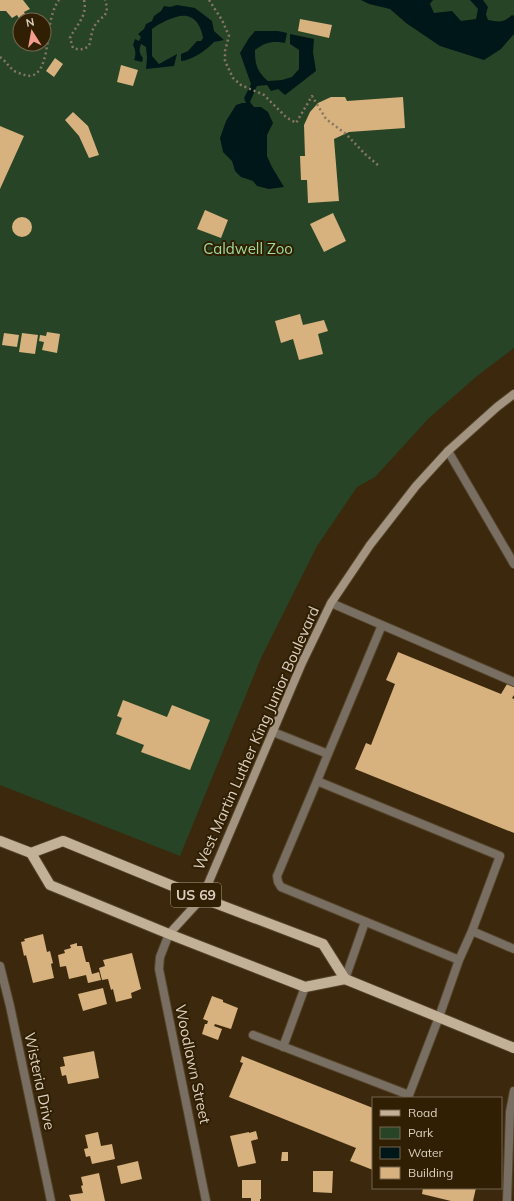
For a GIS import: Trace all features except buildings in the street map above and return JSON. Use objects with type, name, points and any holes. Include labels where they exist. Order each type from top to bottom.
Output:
[{"type":"main road","name":"West Martin Luther King Junior Boulevard","points":[[169,934],[202,898],[302,663],[330,603],[370,545],[416,486],[448,451],[497,407],[514,394]]},
{"type":"main road","points":[[0,841],[31,854],[50,885],[169,934],[305,988],[345,979],[514,1048]]},
{"type":"main road","name":"US 69","points":[[31,854],[62,841],[202,898],[323,944],[345,979]]},
{"type":"street","points":[[448,451],[514,564]]},
{"type":"street","points":[[330,603],[514,682]]},
{"type":"street","points":[[382,625],[277,876],[278,882],[280,887],[459,960]]},
{"type":"street","points":[[273,732],[328,754]]},
{"type":"street","points":[[253,1035],[409,1095],[459,960],[472,932],[500,856],[317,781]]},
{"type":"street","points":[[345,979],[365,922]]},
{"type":"street","points":[[472,932],[514,949]]},
{"type":"street","name":"Woodlawn Street","points":[[169,934],[160,957],[159,969],[206,1201]]},
{"type":"street","name":"Wisteria Drive","points":[[0,966],[10,1006],[50,1201]]},
{"type":"street","points":[[283,1046],[305,988]]},
{"type":"street","points":[[507,1201],[510,1112],[514,1091]]},
{"type":"path","points":[[0,57],[11,68],[20,74],[32,76],[36,73],[41,68],[45,58],[52,17],[59,0]]},
{"type":"path","points":[[84,0],[85,14],[70,38],[73,48],[78,50],[85,49],[89,46],[93,29],[107,12],[105,0]]},
{"type":"path","points":[[209,0],[222,20],[229,36],[224,51],[225,60],[233,78],[241,85],[264,95],[286,117],[296,123],[312,96],[326,119],[346,134],[378,166]]},
{"type":"green space","name":"Caldwell Zoo","points":[[0,0],[514,0],[514,348],[477,376],[429,418],[375,477],[357,487],[317,546],[261,658],[180,856],[0,785]]},
{"type":"water","points":[[361,0],[433,0],[430,4],[434,13],[452,11],[461,21],[476,19],[478,9],[470,0],[483,0],[488,7],[486,14],[488,20],[501,21],[512,15],[514,16],[514,34],[501,49],[484,60],[440,46],[406,23],[390,9],[369,4]]},
{"type":"water","points":[[177,5],[195,8],[212,21],[214,31],[224,40],[214,42],[199,54],[190,59],[181,61],[181,54],[188,51],[197,41],[201,41],[203,38],[201,29],[193,18],[190,17],[181,16],[170,19],[152,29],[152,56],[159,64],[177,54],[174,66],[146,69],[146,47],[141,44],[140,51],[143,58],[142,62],[134,60],[135,49],[133,45],[135,39],[139,41],[141,37],[138,34],[144,29],[146,24],[152,21],[154,16],[161,11],[164,6],[170,7]]},
{"type":"water","points":[[255,31],[278,31],[287,33],[285,43],[269,43],[262,45],[255,50],[257,67],[268,81],[282,80],[292,77],[299,69],[299,50],[290,44],[290,34],[314,39],[313,52],[316,71],[285,95],[278,89],[271,91],[267,85],[257,86],[250,102],[254,107],[261,107],[268,112],[273,123],[267,135],[267,156],[284,187],[269,189],[257,186],[253,181],[241,177],[235,171],[232,161],[223,152],[220,138],[226,121],[236,105],[246,103],[244,98],[251,84],[240,53]]}]
